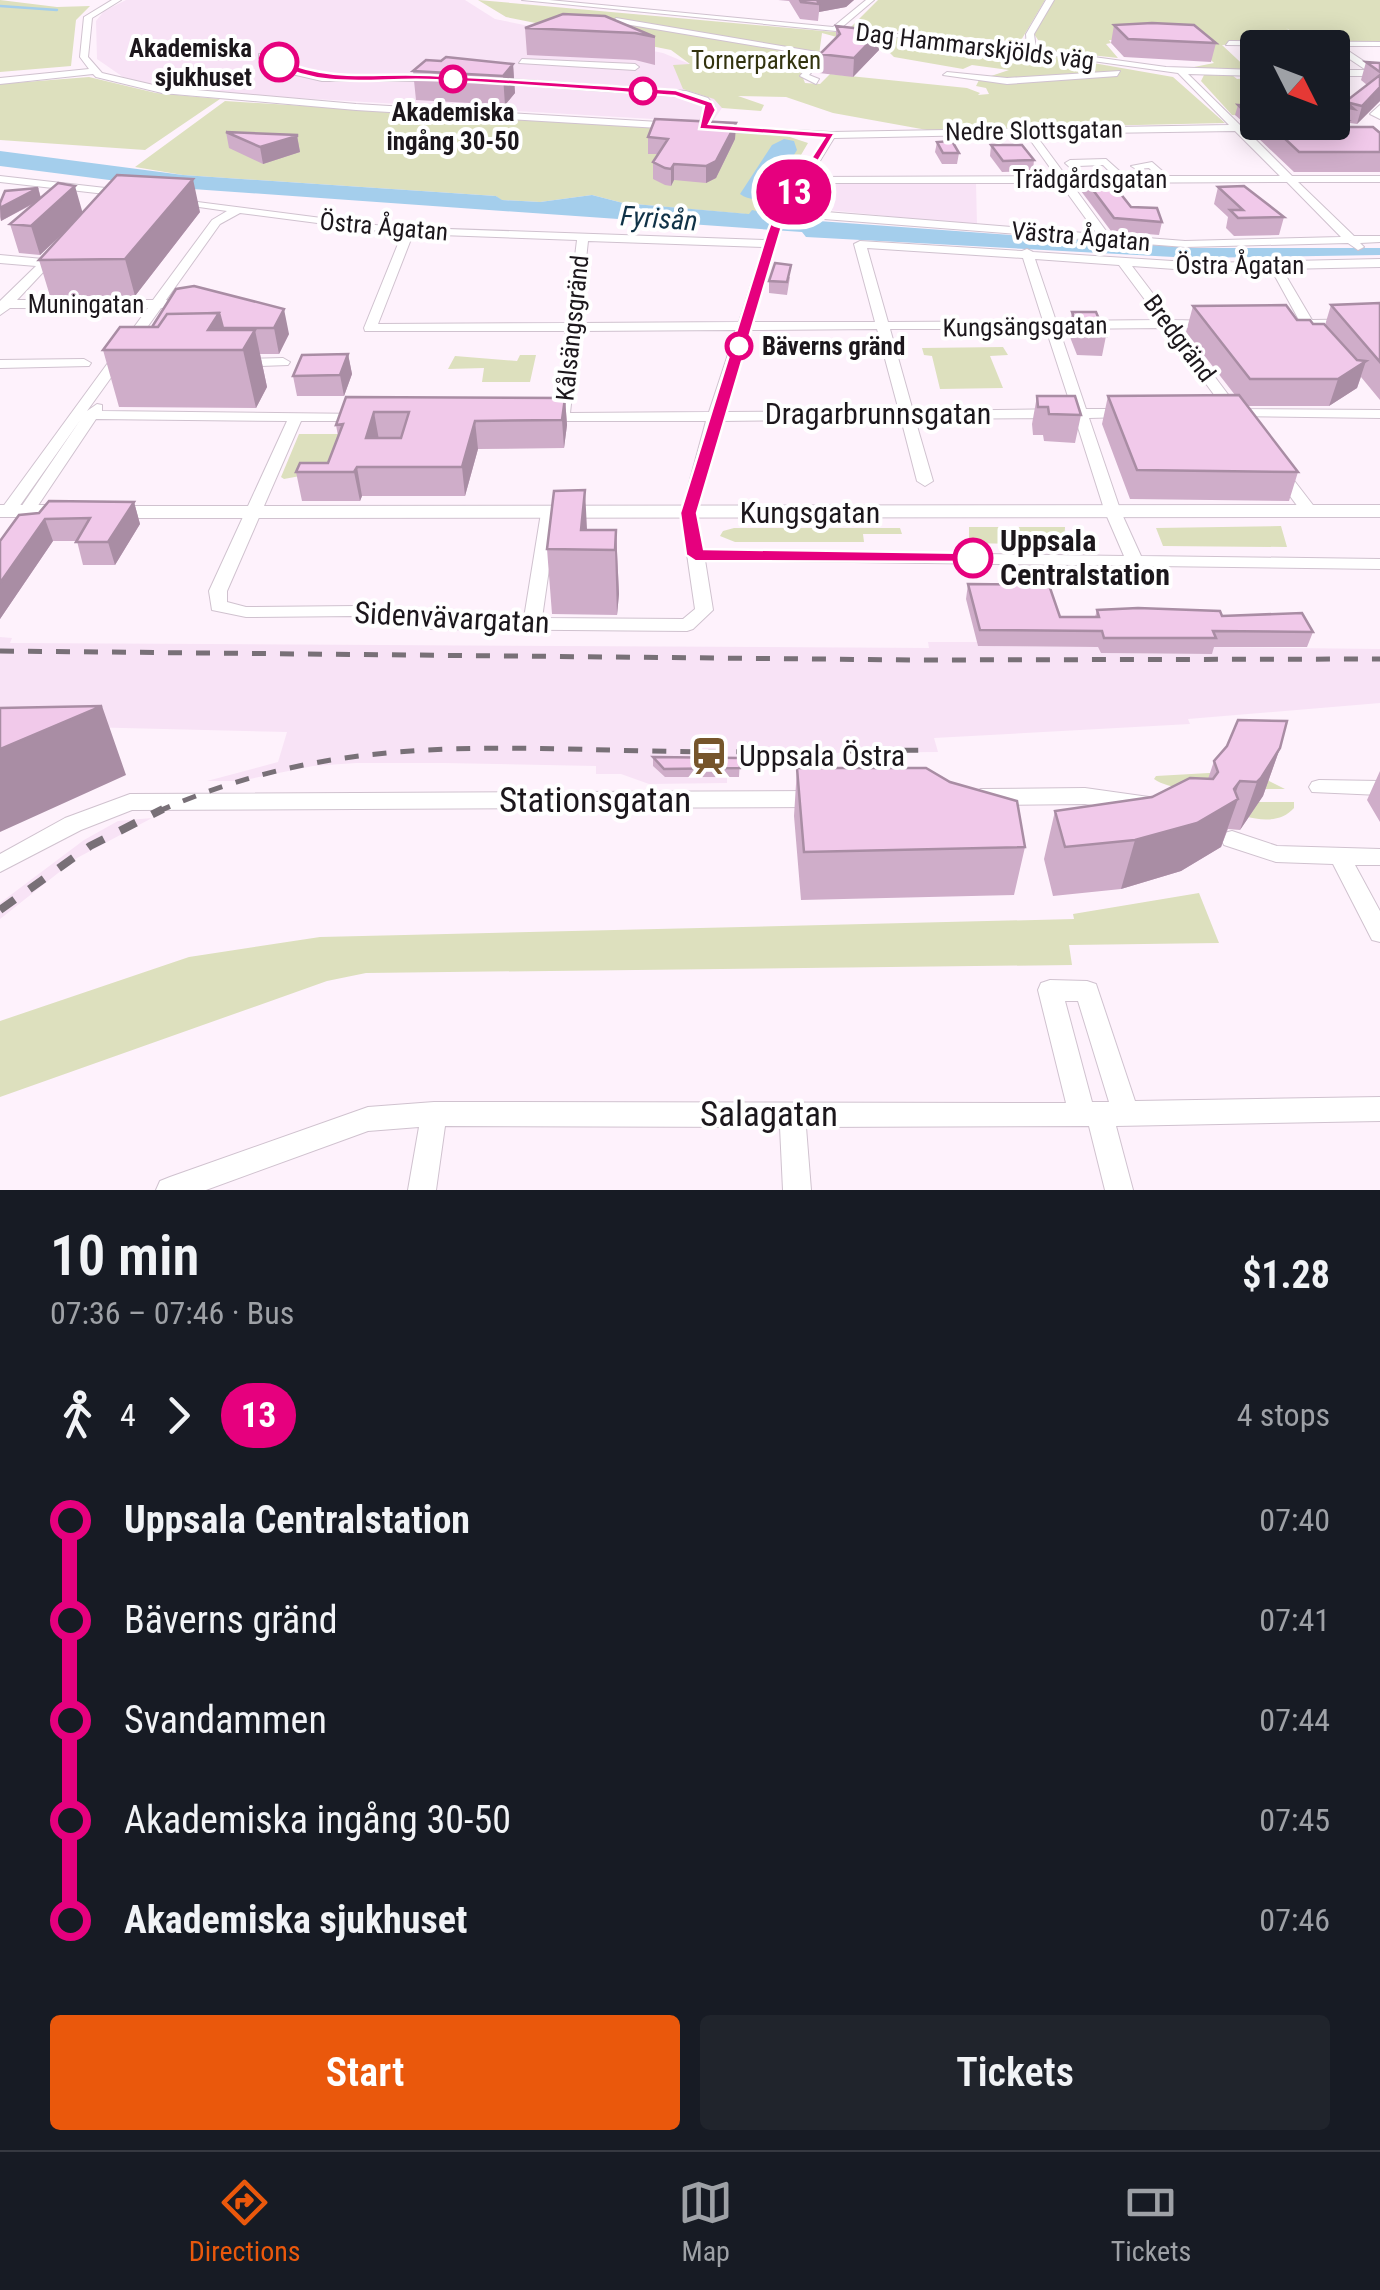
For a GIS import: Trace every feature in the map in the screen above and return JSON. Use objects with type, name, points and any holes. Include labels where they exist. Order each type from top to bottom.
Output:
[{"type":"main road","name":"Kungsgatan","points":[[9,516],[89,511],[1380,511]]},
{"type":"street","points":[[0,82],[94,71],[84,56],[85,22],[97,9],[117,0]]},
{"type":"street","name":"Dag Hammarskjölds väg","points":[[526,0],[836,29],[1028,51],[1155,72]]},
{"type":"street","points":[[584,6],[594,0]]},
{"type":"street","points":[[836,29],[870,0]]},
{"type":"street","points":[[1028,51],[1032,48],[1030,34],[1050,0]]},
{"type":"street","points":[[539,1],[534,5],[823,55],[804,76],[816,81]]},
{"type":"street","points":[[1229,43],[1240,43]]},
{"type":"street","points":[[1350,44],[1380,44]]},
{"type":"street","points":[[262,56],[318,78],[451,78]]},
{"type":"street","points":[[1350,56],[1378,74]]},
{"type":"street","points":[[522,61],[635,67]]},
{"type":"street","name":"Dag Hammarskjölds väg","points":[[1125,66],[1182,72]]},
{"type":"street","name":"Nedre Slottsgatan","points":[[94,71],[116,81],[162,90],[320,104],[831,135],[1240,126]]},
{"type":"street","points":[[1182,72],[1369,257]]},
{"type":"street","points":[[1350,73],[1378,74]]},
{"type":"street","points":[[947,76],[1007,81],[1090,74],[1240,74]]},
{"type":"street","points":[[484,81],[686,94],[705,100],[710,106],[702,127]]},
{"type":"street","points":[[1028,131],[1106,238]]},
{"type":"street","points":[[831,135],[781,214],[772,238],[688,513],[695,555],[1380,564]]},
{"type":"street","points":[[1045,155],[1096,154]]},
{"type":"street","points":[[1076,169],[1070,163],[1106,162],[1122,179]]},
{"type":"street","points":[[1136,166],[1152,166],[1165,179]]},
{"type":"street","points":[[1181,168],[1206,168],[1217,179]]},
{"type":"street","points":[[0,178],[137,195],[118,202]]},
{"type":"street","name":"Trädgårdsgatan","points":[[801,180],[1380,178]]},
{"type":"street","name":"Östra Ågatan","points":[[159,198],[409,230],[583,237],[772,238]]},
{"type":"street","points":[[9,516],[85,415],[102,400],[106,375],[165,304],[216,222],[238,209]]},
{"type":"street","name":"Västra Ågatan","points":[[781,214],[1369,257],[1380,240]]},
{"type":"street","name":"Kungsängsgatan","points":[[409,230],[370,328],[745,327],[881,321],[1050,327],[1228,324]]},
{"type":"street","name":"Kålsängsgränd","points":[[562,418],[583,237]]},
{"type":"street","points":[[2,306],[67,241]]},
{"type":"street","name":"Östra Ågatan","points":[[881,321],[860,244],[1027,252],[1203,267],[1274,266],[1369,257]]},
{"type":"street","points":[[1027,252],[1113,512],[1135,561]]},
{"type":"street","points":[[0,259],[44,263]]},
{"type":"street","name":"Bredgränd","points":[[1122,261],[1246,428]]},
{"type":"street","points":[[1274,266],[1305,324],[1320,341]]},
{"type":"street","name":"Muningatan","points":[[2,306],[165,304]]},
{"type":"street","points":[[881,321],[925,480]]},
{"type":"street","points":[[1267,324],[1380,323]]},
{"type":"street","points":[[229,363],[282,362]]},
{"type":"street","points":[[0,364],[84,363]]},
{"type":"street","name":"Dragarbrunnsgatan","points":[[525,418],[1146,413]]},
{"type":"street","points":[[1217,413],[1380,414]]},
{"type":"street","points":[[85,415],[375,417]]},
{"type":"street","points":[[252,512],[296,417]]},
{"type":"street","points":[[1268,457],[1310,512]]},
{"type":"street","name":"Sidenvävargatan","points":[[252,512],[218,591],[218,606],[246,612],[358,611],[428,623],[688,625],[701,617],[704,610],[695,555]]},
{"type":"street","points":[[532,624],[548,513]]},
{"type":"street","points":[[1318,786],[1380,788]]},
{"type":"street","points":[[950,798],[1086,796],[1136,802],[1174,813]]},
{"type":"street","name":"Stationsgatan","points":[[4,863],[73,824],[130,802],[831,799]]},
{"type":"street","points":[[1232,840],[1276,854],[1380,857]]},
{"type":"street","points":[[1340,858],[1380,933]]},
{"type":"street","name":"Salagatan","points":[[170,1190],[368,1119],[434,1114],[1380,1109]]},
{"type":"street","points":[[1102,1113],[1118,1190]]},
{"type":"street","points":[[422,1190],[434,1114]]},
{"type":"street","points":[[792,1114],[796,1190]]},
{"type":"shaded area","name":"Akademiska sjukhuset","points":[[126,0],[465,0],[495,19],[663,53],[692,65],[726,102],[713,121],[687,121],[228,94],[152,85],[123,77],[97,59],[96,21],[104,11]]},
{"type":"shaded area","points":[[976,182],[977,225],[797,207],[807,185],[813,183]]},
{"type":"shaded area","points":[[0,637],[12,638],[10,643],[929,648],[928,642],[977,642],[978,646],[1098,647],[1101,653],[1211,654],[1208,647],[1380,649],[1380,703],[1188,719],[1190,724],[934,738],[938,752],[817,753],[727,763],[727,783],[649,784],[621,774],[596,774],[596,766],[444,763],[313,766],[240,781],[207,781],[278,762],[287,732],[0,725]]},
{"type":"shaded area","points":[[152,818],[77,858],[0,919],[0,903],[84,840],[118,821]]},
{"type":"green space","points":[[0,0],[57,7],[90,6],[76,20],[71,66],[0,72]]},
{"type":"green space","name":"Tornerparken","points":[[478,0],[1002,47],[1173,77],[1225,123],[960,129],[960,125],[927,130],[833,113],[786,97],[738,96],[764,105],[761,111],[722,108],[714,99],[683,89],[673,65],[690,64],[671,50],[506,17]],"holes":[[[822,33],[888,51],[894,57],[963,69],[972,65],[1009,70],[979,80],[976,86],[986,88],[989,94],[978,95],[967,88],[830,74],[820,84],[805,83],[801,73],[819,55]]]},
{"type":"green space","points":[[878,0],[1045,0],[1020,42],[851,27]]},
{"type":"green space","points":[[1053,0],[1380,0],[1380,43],[1350,43],[1350,30],[1240,30],[1240,44],[1222,45],[1240,62],[1240,74],[1232,75],[1240,79],[1240,115],[1232,115],[1201,81],[1204,75],[1224,75],[1184,69],[1214,63],[1207,56],[1139,40],[1109,40],[1111,43],[1106,44],[1118,58],[1045,50],[1034,34]]},
{"type":"green space","points":[[89,77],[156,93],[220,99],[145,150],[0,140],[0,84]]},
{"type":"green space","points":[[225,101],[787,136],[808,143],[767,213],[757,215],[623,203],[592,195],[540,202],[501,200],[496,196],[183,175],[135,167]]},
{"type":"green space","points":[[1003,347],[1008,355],[990,356],[1003,388],[940,389],[932,356],[924,355],[922,348]]},
{"type":"green space","points":[[520,355],[536,355],[530,382],[482,382],[484,368],[448,369],[455,356],[517,361]]},
{"type":"green space","points":[[299,434],[339,434],[327,465],[311,474],[284,479],[281,477]]},
{"type":"green space","points":[[1281,526],[1287,547],[1163,546],[1156,528]]},
{"type":"green space","points":[[969,527],[1065,527],[1064,545],[969,543]]},
{"type":"green space","points":[[734,528],[900,528],[902,534],[863,534],[864,542],[735,542],[720,536]]},
{"type":"green space","points":[[1253,773],[1285,789],[1207,789],[1212,802],[1294,802],[1294,808],[1283,816],[1255,818],[1239,814],[1154,779]]},
{"type":"green space","points":[[1199,893],[1219,943],[1069,945],[1072,965],[366,973],[327,981],[0,1097],[0,1021],[189,957],[320,937],[1074,919],[1073,914]]},
{"type":"water","points":[[784,139],[794,141],[797,150],[769,195],[754,199],[740,194],[772,145]]},
{"type":"water","name":"Fyrisån","points":[[0,151],[183,175],[496,196],[502,200],[540,202],[592,195],[623,203],[749,214],[752,210],[791,219],[1193,248],[1380,248],[1380,255],[1192,258],[806,237],[802,232],[164,187],[0,166]]},
{"type":"building","points":[[563,14],[605,16],[655,37],[525,28]]},
{"type":"building","points":[[1114,25],[1194,25],[1216,43],[1128,39]]},
{"type":"building","points":[[836,26],[880,31],[854,58],[820,54],[840,34]]},
{"type":"building","points":[[446,57],[513,64],[503,76],[413,71],[426,60],[441,61]]},
{"type":"building","points":[[1366,62],[1380,63],[1380,72]]},
{"type":"building","points":[[1380,75],[1380,87],[1362,106],[1350,103],[1350,98]]},
{"type":"building","points":[[655,119],[736,123],[716,161],[706,166],[674,164],[671,169],[653,162],[668,139],[648,137]]},
{"type":"building","points":[[1350,127],[1373,127],[1380,133],[1380,152],[1299,152],[1286,140],[1350,140]]},
{"type":"building","points":[[226,132],[297,135],[297,136],[260,147]]},
{"type":"building","points":[[952,141],[959,153],[943,153],[937,142]]},
{"type":"building","points":[[991,145],[1022,145],[1034,160],[1003,161]]},
{"type":"building","points":[[1081,174],[1105,174],[1131,207],[1157,208],[1162,222],[1114,218]]},
{"type":"building","points":[[117,175],[193,179],[125,259],[39,260]]},
{"type":"building","points":[[58,183],[75,186],[31,226],[10,224]]},
{"type":"building","points":[[1244,186],[1284,217],[1238,218],[1230,210],[1243,210],[1218,187]]},
{"type":"building","points":[[38,188],[0,208],[5,191]]},
{"type":"building","points":[[775,263],[791,265],[787,282],[769,281]]},
{"type":"building","points":[[194,286],[284,309],[274,328],[223,328],[219,313],[167,314],[158,327],[152,327],[176,289]]},
{"type":"building","points":[[1380,303],[1380,362],[1331,305]]},
{"type":"building","points":[[1286,305],[1297,320],[1324,324],[1357,360],[1366,361],[1338,379],[1250,379],[1193,306]]},
{"type":"building","points":[[1072,312],[1096,312],[1106,336],[1081,335]]},
{"type":"building","points":[[219,313],[208,330],[255,330],[243,350],[103,350],[120,327],[158,327],[167,314]]},
{"type":"building","points":[[348,354],[340,375],[293,376],[302,355]]},
{"type":"building","points":[[1239,395],[1298,472],[1137,470],[1108,396]]},
{"type":"building","points":[[1037,396],[1075,396],[1081,415],[1049,414],[1048,407],[1038,407]]},
{"type":"building","points":[[346,397],[565,398],[562,420],[475,421],[462,467],[357,467],[354,472],[296,472],[300,463],[328,463],[343,424],[336,425]],"holes":[[[374,412],[409,412],[401,438],[366,438]]]},
{"type":"building","points":[[585,490],[581,530],[616,530],[615,550],[547,549],[554,491]]},
{"type":"building","points":[[49,501],[134,502],[108,542],[76,542],[90,518],[45,519],[0,583],[0,541],[19,515],[39,513]]},
{"type":"building","points":[[968,584],[1049,585],[1060,617],[1099,617],[1097,610],[1138,608],[1220,611],[1222,616],[1302,613],[1313,632],[1213,631],[1216,638],[1104,638],[1102,631],[980,630]]},
{"type":"building","points":[[102,706],[0,749],[0,708]]},
{"type":"building","points":[[1238,720],[1287,721],[1280,748],[1261,778],[1257,782],[1240,781],[1234,789],[1238,799],[1197,823],[1135,840],[1065,847],[1055,811],[1152,797],[1190,778],[1213,779],[1218,772],[1214,761],[1227,746]]},
{"type":"building","points":[[653,757],[740,758],[740,768],[664,769]]},
{"type":"building","points":[[797,768],[926,768],[950,782],[1017,801],[1025,847],[804,852]]},
{"type":"waterway","points":[[0,6],[57,10]]},
{"type":"railway","points":[[0,651],[917,660],[1380,659]]},
{"type":"railway","points":[[157,812],[280,770],[399,752],[521,748],[719,752],[930,750]]},
{"type":"railway","points":[[157,812],[163,809]]},
{"type":"railway","points":[[0,910],[90,846],[157,812]]},
{"type":"bus line","name":"13","points":[[279,62],[299,73],[327,78],[425,77],[676,93],[709,104],[702,127],[831,135],[773,233],[688,513],[695,555],[973,558]]},
{"type":"place","name":"Akademiska sjukhuset","points":[[279,62]]},
{"type":"place","name":"Akademiska ingång 30-50","points":[[453,79]]},
{"type":"place","name":"Bäverns gränd","points":[[739,346]]},
{"type":"place","name":"Uppsala Centralstation","points":[[973,558]]},
{"type":"place","name":"Uppsala Östra","points":[[709,756]]}]
